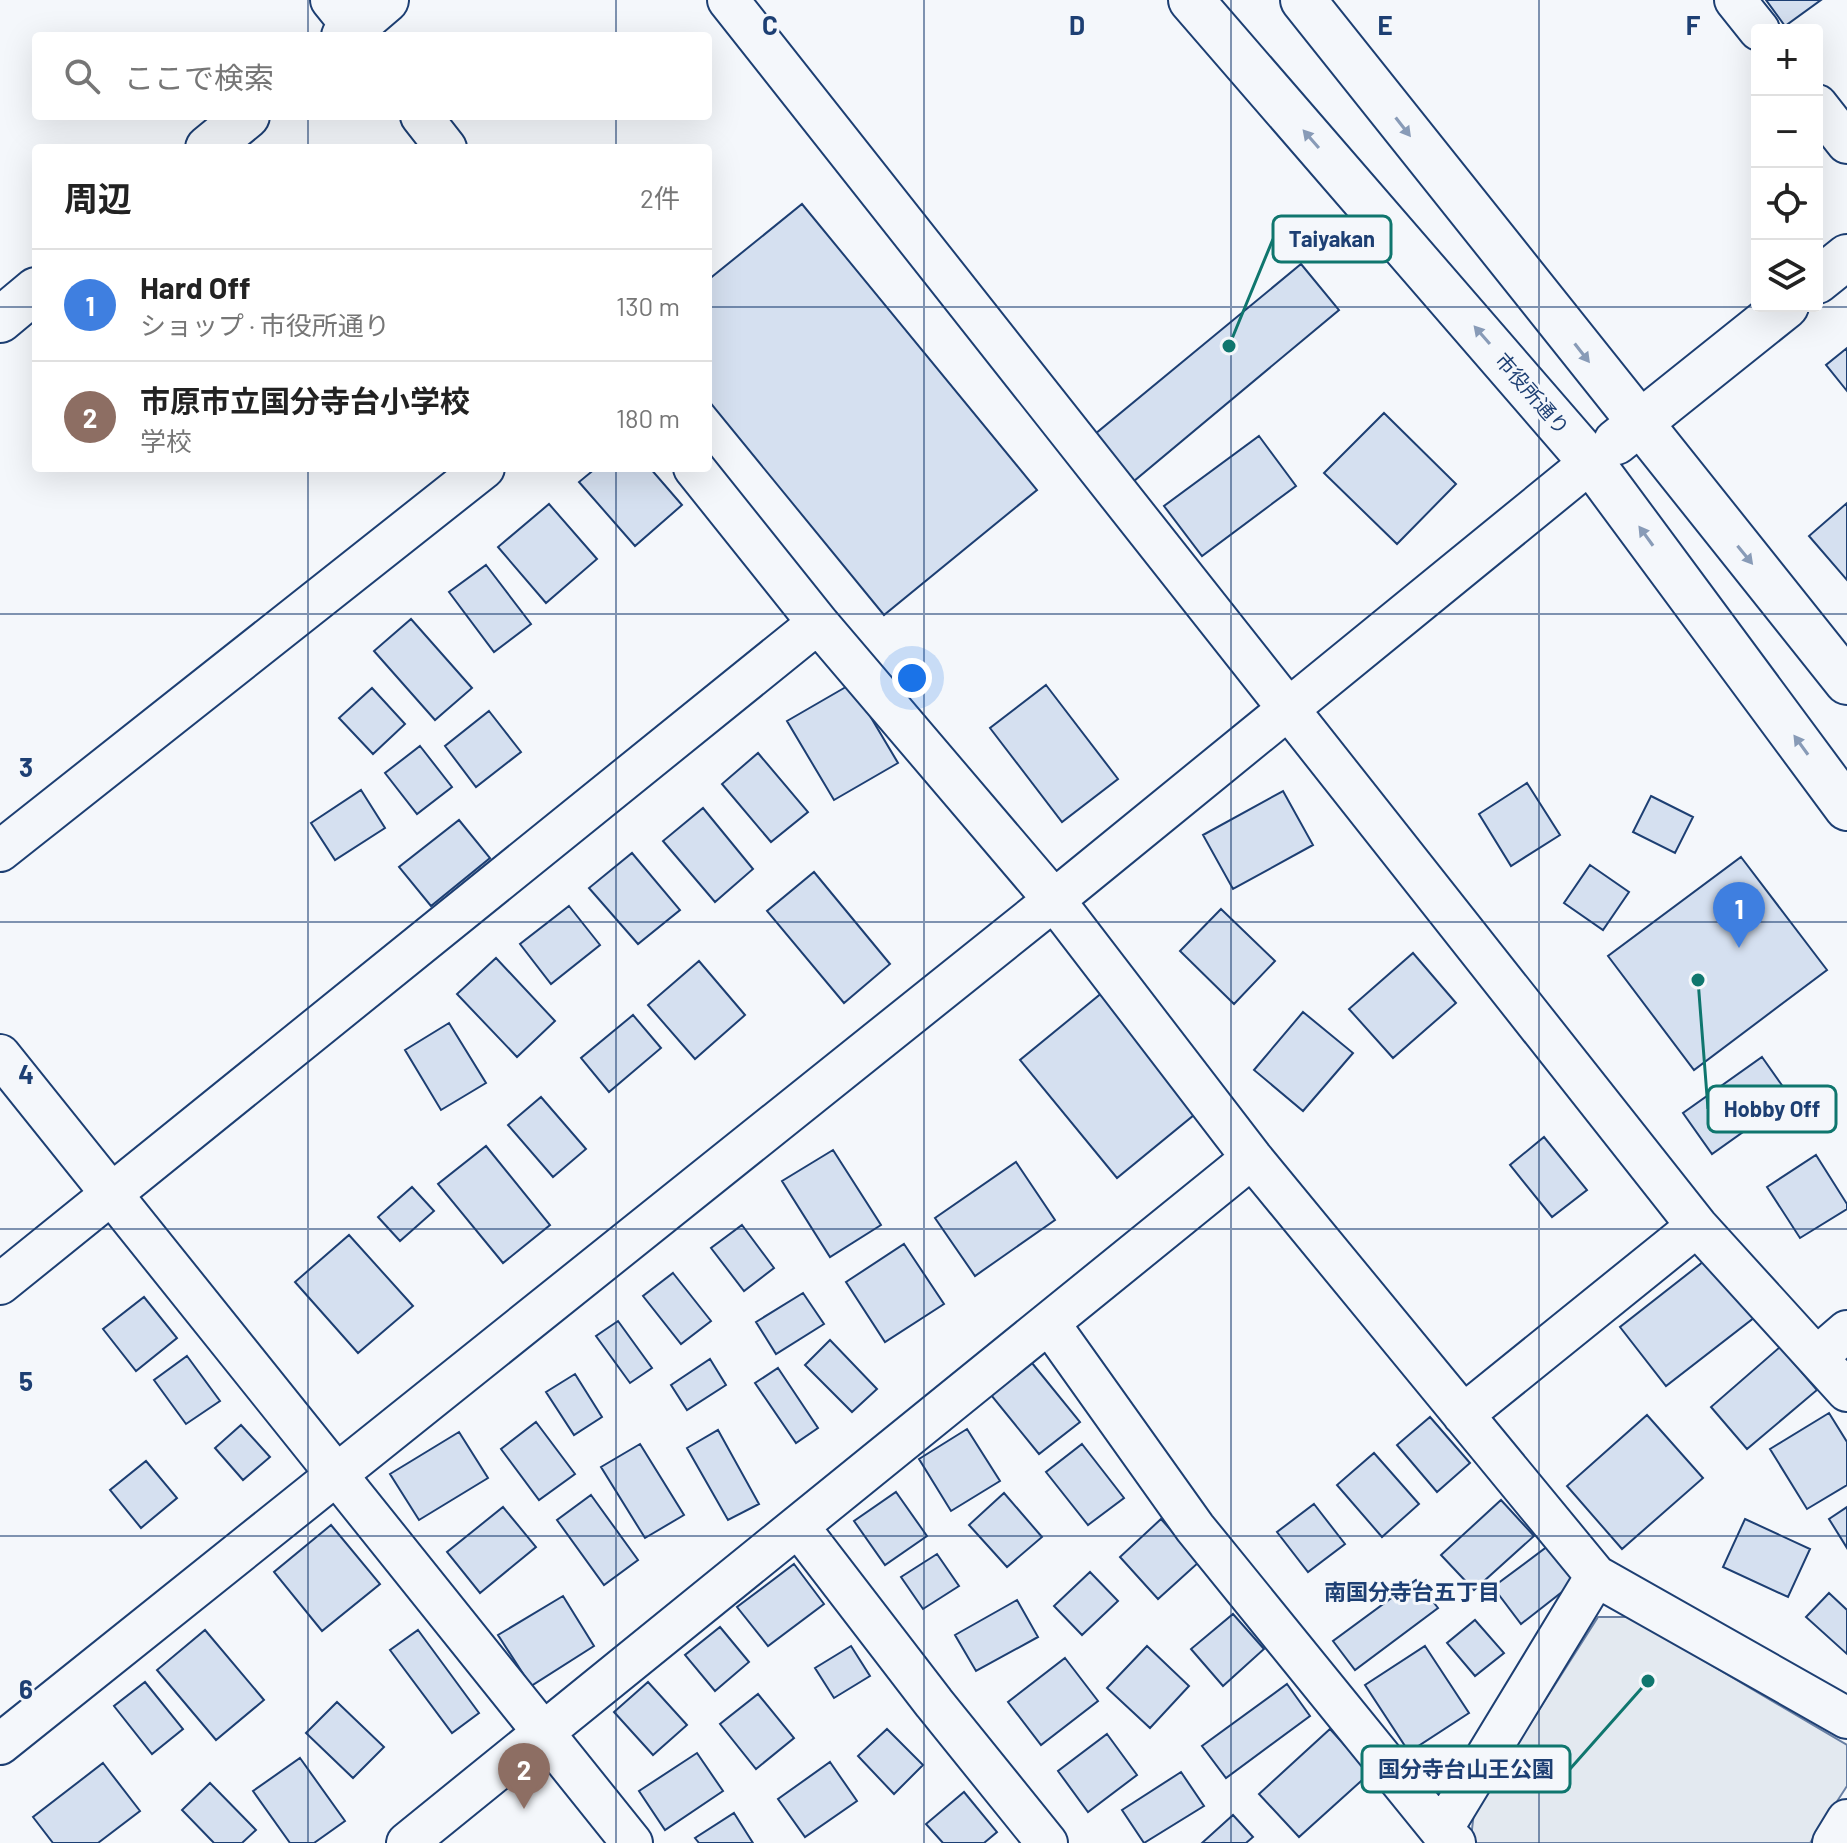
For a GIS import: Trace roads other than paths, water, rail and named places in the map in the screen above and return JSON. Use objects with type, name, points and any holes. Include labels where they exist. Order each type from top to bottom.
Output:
[{"type":"street","points":[[347,25],[386,0]]},
{"type":"street","points":[[728,0],[1697,1226],[1832,1344],[1847,1391]]},
{"type":"street","name":"市役所通り","points":[[1191,0],[1591,462],[1847,808]]},
{"type":"street","points":[[1303,0],[1847,682]]},
{"type":"street","points":[[1735,0],[1754,24]]},
{"type":"street","points":[[1823,113],[1847,143]]},
{"type":"street","points":[[213,144],[242,120]]},
{"type":"street","points":[[424,120],[443,144]]},
{"type":"street","points":[[1823,276],[1847,257]]},
{"type":"street","points":[[0,320],[32,293]]},
{"type":"street","points":[[0,1744],[1054,900],[1778,312]]},
{"type":"street","points":[[0,851],[479,472]]},
{"type":"street","points":[[697,472],[818,623],[1054,900],[1252,1158],[1596,1576],[1847,1718]]},
{"type":"street","points":[[0,1284],[818,623]]},
{"type":"street","points":[[0,1055],[632,1843]]},
{"type":"street","points":[[407,1843],[1252,1158]]},
{"type":"street","points":[[1463,1415],[1697,1226]]},
{"type":"street","points":[[1049,1323],[1195,1528],[1448,1837],[1596,1576]]},
{"type":"street","points":[[798,1526],[1047,1843]]},
{"type":"street","points":[[1833,1843],[1847,1820]]},
{"type":"place","name":"Taiyakan","points":[[1229,346]]},
{"type":"place","name":"Hard Off","points":[[1739,948]]},
{"type":"place","name":"Hobby Off","points":[[1698,980]]},
{"type":"place","name":"国分寺台山王公園","points":[[1648,1681]]},
{"type":"place","name":"市原市立国分寺台小学校","points":[[524,1809]]},
{"type":"district","name":"南国分寺台五丁目","points":[[1412,1592]]}]
